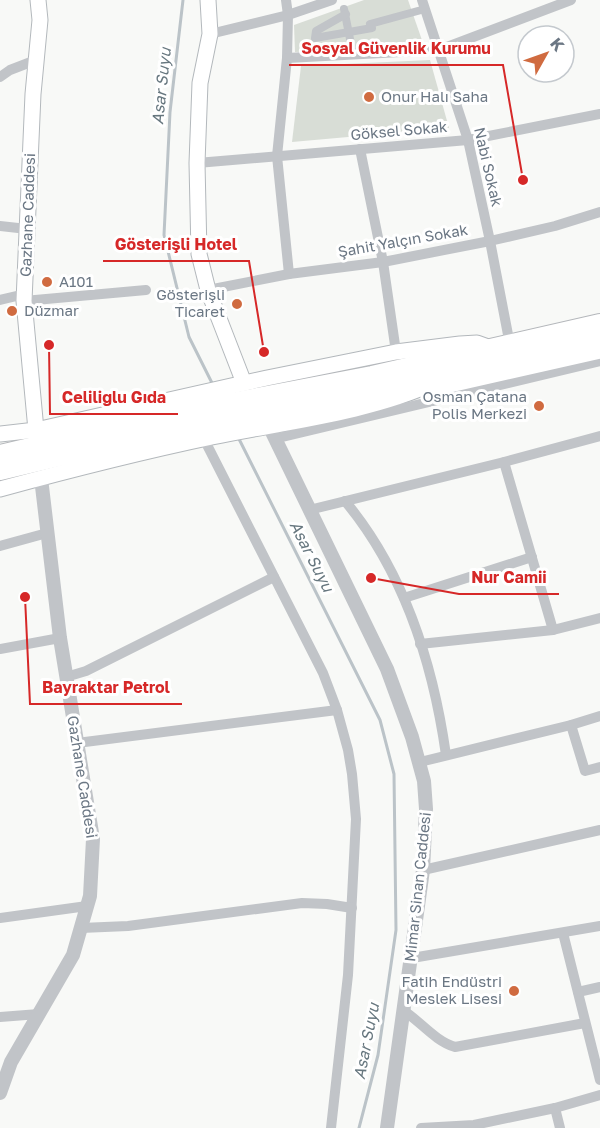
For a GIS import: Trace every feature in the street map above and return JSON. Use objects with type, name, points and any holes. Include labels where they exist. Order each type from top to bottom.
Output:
[{"type":"highway","points":[[256,411],[372,376],[600,324]]},
{"type":"highway","points":[[0,455],[191,424],[457,373],[600,340]]},
{"type":"highway","points":[[0,470],[191,424]]},
{"type":"main road","name":"Gazhane Caddesi","points":[[36,430],[25,297],[33,94],[40,20],[38,0]]},
{"type":"main road","name":"Mimar Sinan Caddesi","points":[[208,0],[210,34],[200,83],[197,163],[199,254],[208,290],[256,411]]},
{"type":"main road","points":[[256,411],[396,352],[477,343],[500,346]]},
{"type":"main road","points":[[0,434],[36,430],[191,424],[256,411],[407,399],[600,351]]},
{"type":"main road","points":[[407,399],[457,373]]},
{"type":"main road","points":[[0,489],[119,458],[191,424]]},
{"type":"street","points":[[286,0],[287,58],[277,156],[290,274]]},
{"type":"street","points":[[210,34],[288,15],[332,0]]},
{"type":"street","points":[[287,58],[439,50],[571,0]]},
{"type":"street","points":[[352,54],[349,32],[345,11],[316,31],[315,38],[349,32],[372,28],[370,24],[424,5]]},
{"type":"street","name":"Nabi Sokak","points":[[424,5],[468,140],[490,241],[500,346]]},
{"type":"street","points":[[0,77],[10,70],[36,60]]},
{"type":"street","name":"Göksel Sokak","points":[[197,163],[468,140],[600,114]]},
{"type":"street","points":[[360,149],[383,262],[396,352]]},
{"type":"street","name":"Şahit Yalçın Sokak","points":[[208,290],[290,274],[383,262],[490,241],[555,226],[600,212]]},
{"type":"street","points":[[0,226],[27,229]]},
{"type":"street","points":[[0,300],[146,290]]},
{"type":"street","points":[[407,399],[600,361]]},
{"type":"street","name":"Mimar Sinan Caddesi","points":[[256,411],[309,510],[387,669],[401,702],[420,762],[426,809],[423,870],[387,1128]]},
{"type":"street","points":[[191,424],[323,673],[337,710],[348,750],[356,819],[352,908],[348,975],[331,1128]]},
{"type":"street","points":[[309,510],[600,436]]},
{"type":"street","points":[[504,462],[553,630]]},
{"type":"street","name":"Gazhane Caddesi","points":[[0,1093],[6,1062],[39,1014],[73,955],[90,896],[93,838],[60,638],[41,478]]},
{"type":"street","points":[[345,501],[379,548],[404,598],[435,695],[446,755]]},
{"type":"street","points":[[0,546],[47,533]]},
{"type":"street","points":[[404,598],[532,556]]},
{"type":"street","points":[[66,677],[86,671],[273,576]]},
{"type":"street","points":[[420,644],[553,630],[600,618]]},
{"type":"street","points":[[0,649],[60,638]]},
{"type":"street","points":[[77,743],[337,710]]},
{"type":"street","points":[[420,762],[600,716]]},
{"type":"street","points":[[571,725],[585,771],[600,767]]},
{"type":"street","points":[[423,870],[600,830]]},
{"type":"street","points":[[81,927],[128,926],[302,903],[352,908]]},
{"type":"street","points":[[0,918],[87,906]]},
{"type":"street","points":[[412,958],[600,926]]},
{"type":"street","points":[[563,933],[600,1080]]},
{"type":"street","points":[[578,992],[600,987]]},
{"type":"street","points":[[404,1011],[440,1041],[455,1047],[585,1023]]},
{"type":"street","points":[[0,1017],[39,1014]]},
{"type":"street","points":[[422,1128],[474,1125],[555,1108],[600,1095]]},
{"type":"street","points":[[555,1108],[560,1128]]},
{"type":"shaded area","points":[[364,0],[408,0],[424,46],[295,52],[294,25]]},
{"type":"shaded area","name":"Onur Halı Saha","points":[[430,60],[449,128],[292,142],[301,66]]},
{"type":"waterway","name":"Asar Suyu","points":[[183,0],[170,112],[164,235],[189,337],[213,385]]},
{"type":"waterway","name":"Asar Suyu","points":[[238,437],[380,720],[394,774],[396,930],[378,1055],[359,1128]]},
{"type":"place","name":"Onur Halı Saha","points":[[369,97]]},
{"type":"place","name":"Sosyal Güvenlik Kurumu","points":[[523,180]]},
{"type":"place","name":"A101","points":[[47,282]]},
{"type":"place","name":"Gösterişli Ticaret","points":[[237,304]]},
{"type":"place","name":"Düzmar","points":[[12,311]]},
{"type":"place","name":"Celiliglu Gıda","points":[[49,345]]},
{"type":"place","name":"Gösterişli Hotel","points":[[264,352]]},
{"type":"place","name":"Osman Çatana Polis Merkezi","points":[[539,406]]},
{"type":"place","name":"Nur Camii","points":[[371,578]]},
{"type":"place","name":"Bayraktar Petrol","points":[[25,597]]},
{"type":"place","name":"Fatih Endüstri Meslek Lisesi","points":[[514,991]]}]
